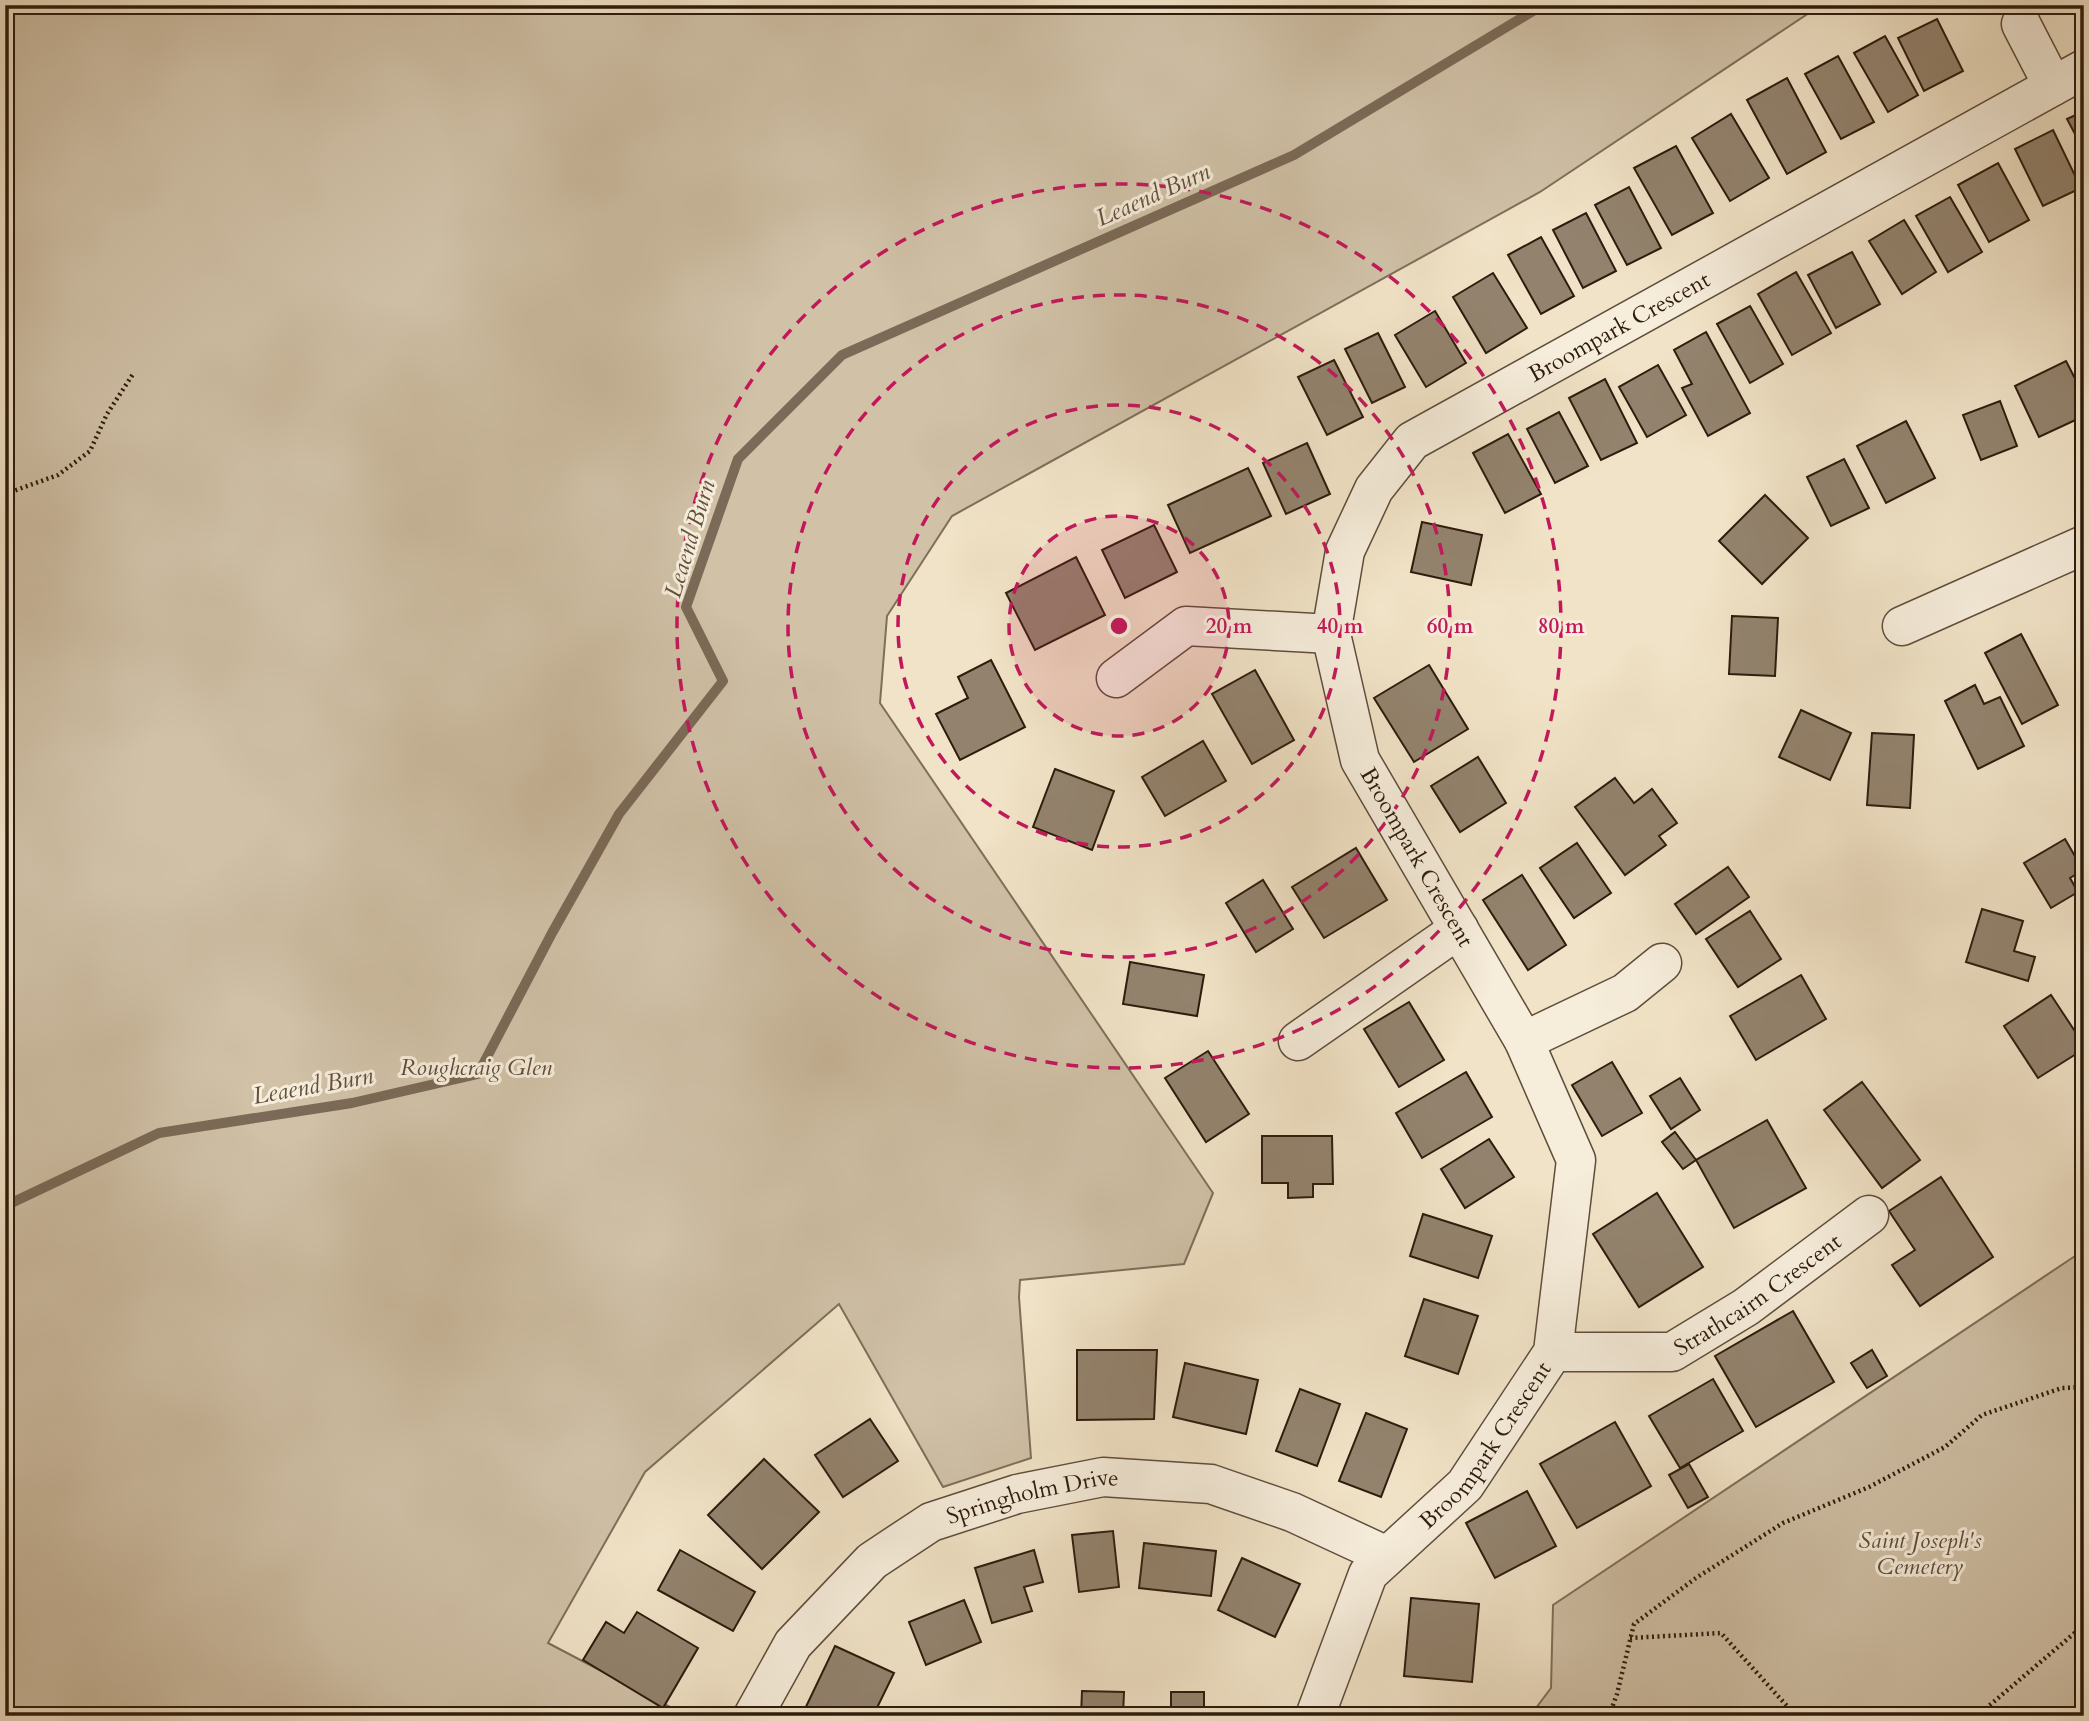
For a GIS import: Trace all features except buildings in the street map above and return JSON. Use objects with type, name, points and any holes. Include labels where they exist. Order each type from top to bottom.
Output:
[{"type":"street","name":"Broompark Crescent","points":[[1315,1716],[1368,1574],[1465,1485],[1553,1352],[1576,1160],[1524,1041],[1360,760],[1331,634],[1345,551],[1374,489],[1412,441],[2068,77],[2021,24]]},
{"type":"street","points":[[1902,626],[2084,545]]},
{"type":"street","points":[[1116,678],[1186,626],[1331,634]]},
{"type":"street","points":[[1298,1041],[1459,929]]},
{"type":"street","points":[[1524,1041],[1625,993],[1662,964]]},
{"type":"street","name":"Strathcairn Crescent","points":[[1553,1352],[1672,1352],[1746,1307],[1869,1215]]},
{"type":"street","name":"Springholm Drive","points":[[753,1716],[793,1644],[872,1561],[932,1522],[1017,1494],[1103,1477],[1211,1484],[1292,1512],[1387,1556]]},
{"type":"path","points":[[5,494],[58,475],[90,451],[107,414],[133,374]]},
{"type":"path","points":[[1609,1716],[1634,1624],[1696,1578],[1783,1523],[1869,1487],[1945,1447],[1982,1416],[2062,1388],[2084,1387]]},
{"type":"path","points":[[1977,1716],[2084,1625]]},
{"type":"path","points":[[1630,1637],[1721,1633],[1796,1716]]},
{"type":"green space","name":"Roughcraig Glen","points":[[5,5],[1821,5],[1540,192],[952,516],[887,616],[880,703],[1213,1193],[1184,1264],[1020,1280],[1031,1458],[943,1487],[839,1304],[645,1472],[548,1643],[687,1716],[5,1716]]},
{"type":"green space","name":"Saint Joseph's Cemetery","points":[[2084,1250],[2084,1716],[1530,1716],[1551,1688],[1553,1605]]},
{"type":"waterway","name":"Leaend Burn","points":[[5,1206],[159,1133],[352,1103],[478,1074],[552,933],[619,814],[723,681],[686,607],[738,459],[842,355],[1294,155],[1543,5]]}]
